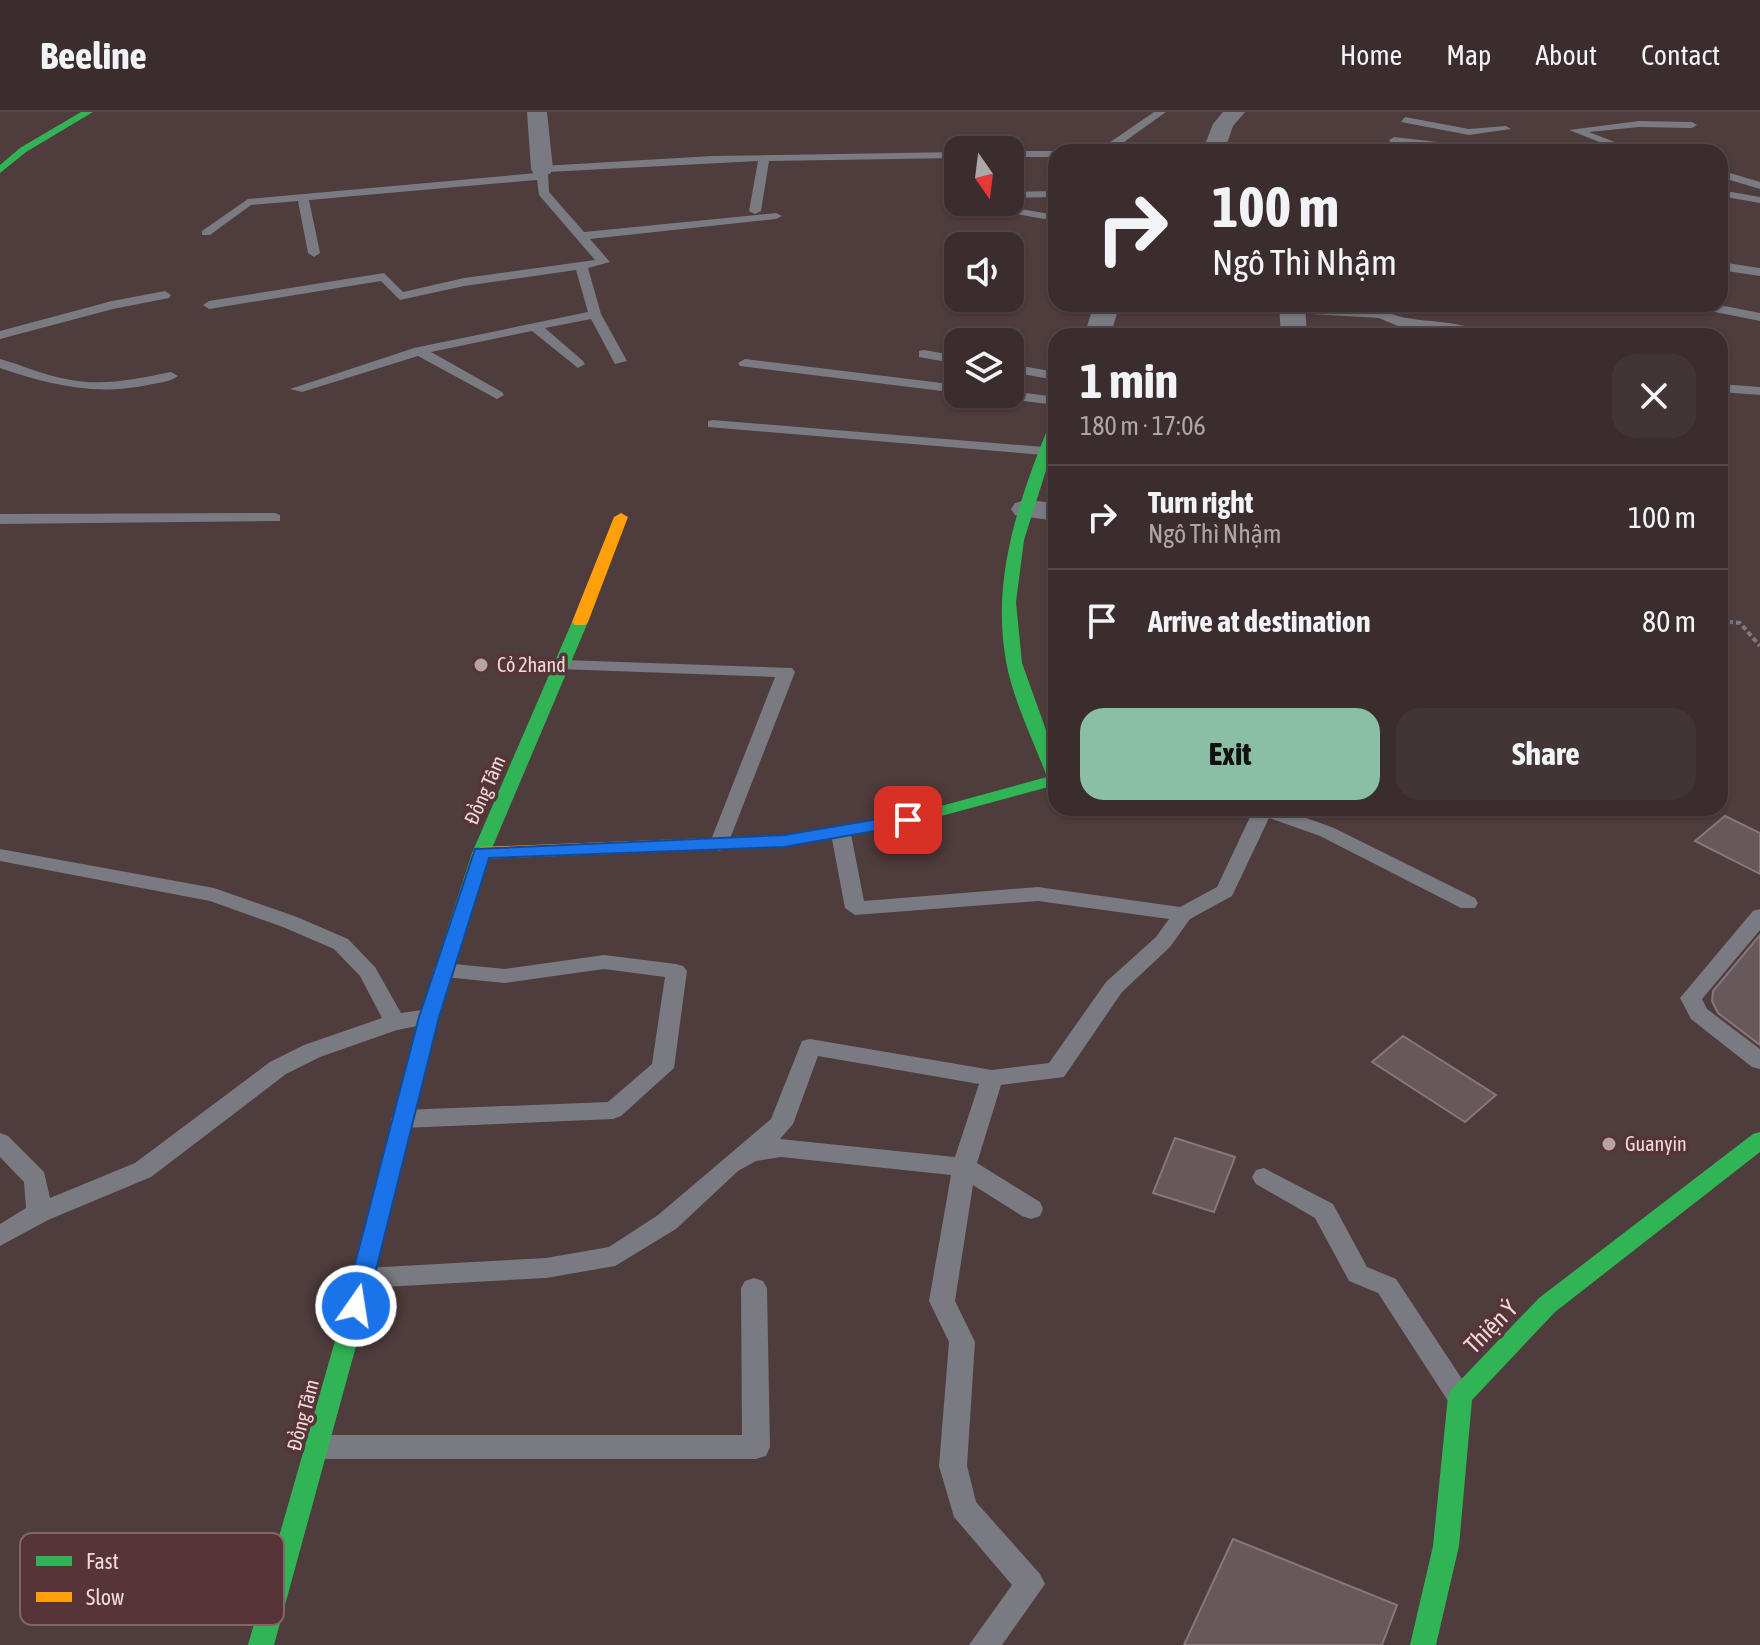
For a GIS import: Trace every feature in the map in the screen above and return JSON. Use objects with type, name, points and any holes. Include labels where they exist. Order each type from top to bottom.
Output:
[{"type":"street","points":[[0,170],[23,150],[88,112]]},
{"type":"street","points":[[537,112],[542,172]]},
{"type":"street","points":[[1216,144],[1223,124],[1235,112]]},
{"type":"street","points":[[1048,442],[1044,451],[1041,511],[1008,614],[1014,662],[1048,758]]},
{"type":"street","name":"Đồng Tâm","points":[[284,1564],[362,1279],[429,1017],[481,853],[564,665],[621,517]]},
{"type":"street","points":[[481,853],[719,845],[841,834],[1048,782]]},
{"type":"street","name":"Thiện Ý","points":[[1460,1396],[1547,1305],[1760,1140]]},
{"type":"street","points":[[1423,1645],[1446,1546],[1460,1396]]},
{"type":"street","name":"Đồng Tâm","points":[[261,1645],[267,1625]]},
{"type":"lane","points":[[1114,144],[1161,112]]},
{"type":"lane","points":[[1392,144],[1409,116],[1469,132],[1506,129]]},
{"type":"lane","points":[[1613,144],[1574,130],[1639,124],[1692,125]]},
{"type":"lane","points":[[1394,140],[1429,144]]},
{"type":"lane","points":[[1024,154],[1048,154]]},
{"type":"lane","points":[[206,233],[248,202],[542,172],[764,158],[944,155]]},
{"type":"lane","points":[[755,211],[764,158]]},
{"type":"lane","points":[[209,305],[384,277],[400,296],[464,282],[604,262],[543,193],[542,172]]},
{"type":"lane","points":[[1728,176],[1760,186]]},
{"type":"lane","points":[[1024,195],[1048,194]]},
{"type":"lane","points":[[1728,194],[1760,200]]},
{"type":"lane","points":[[303,197],[314,253]]},
{"type":"lane","points":[[1024,213],[1048,217]]},
{"type":"lane","points":[[583,236],[776,216]]},
{"type":"lane","points":[[581,264],[595,314],[620,361]]},
{"type":"lane","points":[[1728,267],[1760,272]]},
{"type":"lane","points":[[0,335],[112,305],[165,295]]},
{"type":"lane","points":[[1728,311],[1760,317]]},
{"type":"lane","points":[[1385,312],[1398,322],[1450,328]]},
{"type":"lane","points":[[297,389],[419,351],[595,314]]},
{"type":"lane","points":[[533,325],[578,364]]},
{"type":"lane","points":[[419,351],[497,395]]},
{"type":"lane","points":[[924,354],[944,358]]},
{"type":"lane","points":[[0,363],[59,385],[89,389],[121,387],[171,376]]},
{"type":"lane","points":[[745,363],[944,387]]},
{"type":"lane","points":[[1024,370],[1048,375]]},
{"type":"lane","points":[[1728,389],[1760,391]]},
{"type":"lane","points":[[1024,397],[1048,400]]},
{"type":"lane","points":[[713,424],[1044,451]]},
{"type":"lane","points":[[0,519],[275,518]]},
{"type":"lane","points":[[564,665],[786,672],[719,845]]},
{"type":"lane","points":[[362,1279],[546,1268],[615,1256],[667,1222],[730,1165],[751,1153],[781,1124],[810,1047],[992,1078],[1056,1071],[1114,987],[1163,942],[1183,914],[1225,891],[1261,816]]},
{"type":"lane","points":[[1282,816],[1327,832],[1468,903]]},
{"type":"lane","points":[[841,834],[855,908],[1038,894],[1183,914]]},
{"type":"lane","points":[[0,855],[214,895],[290,922],[341,944],[368,972],[395,1022]]},
{"type":"lane","points":[[1760,916],[1691,998],[1699,1014],[1760,1061]]},
{"type":"lane","points":[[403,1119],[613,1110],[663,1068],[676,971],[604,962],[505,976],[444,970]]},
{"type":"lane","points":[[0,1236],[39,1213],[143,1170],[278,1068],[312,1051],[395,1022],[429,1017]]},
{"type":"lane","points":[[984,1645],[1030,1584],[964,1508],[953,1466],[962,1342],[942,1301],[964,1167],[992,1078]]},
{"type":"lane","points":[[0,1142],[36,1179],[39,1213]]},
{"type":"lane","points":[[751,1153],[781,1148],[964,1167],[1031,1209]]},
{"type":"lane","points":[[1264,1177],[1324,1211],[1358,1274],[1387,1286],[1460,1396]]},
{"type":"lane","points":[[317,1447],[756,1447],[754,1288]]},
{"type":"path","points":[[1728,622],[1740,623],[1760,646]]},
{"type":"building","points":[[1725,816],[1760,833],[1760,874],[1695,841]]},
{"type":"building","points":[[1760,935],[1760,1045],[1718,1013],[1712,1001],[1713,991]]},
{"type":"building","points":[[1403,1036],[1496,1095],[1465,1122],[1372,1062]]},
{"type":"building","points":[[1175,1138],[1235,1157],[1214,1212],[1153,1193]]},
{"type":"building","points":[[1233,1539],[1397,1605],[1382,1645],[1184,1645]]},
{"type":"traffic: fast","points":[[0,170],[23,150],[88,112]]},
{"type":"traffic: fast","points":[[1048,444],[1017,540],[1009,602],[1009,632],[1014,663],[1048,758]]},
{"type":"traffic: fast","points":[[284,1563],[356,1306],[429,1017],[481,853],[580,622]]},
{"type":"traffic: fast","points":[[856,829],[908,820],[1048,782]]},
{"type":"traffic: fast","points":[[1423,1645],[1446,1546],[1460,1396],[1547,1305],[1760,1140]]},
{"type":"traffic: fast","points":[[261,1645],[267,1625]]},
{"type":"traffic: slow","points":[[580,622],[621,517]]},
{"type":"traffic: slow","points":[[481,853],[784,841],[856,829]]},
{"type":"place","name":"Cỏ 2hand","points":[[481,665]]},
{"type":"place","name":"Guanyin","points":[[1609,1144]]},
{"type":"route","points":[[356,1306],[429,1017],[481,853],[784,841],[841,834],[908,820]]}]
